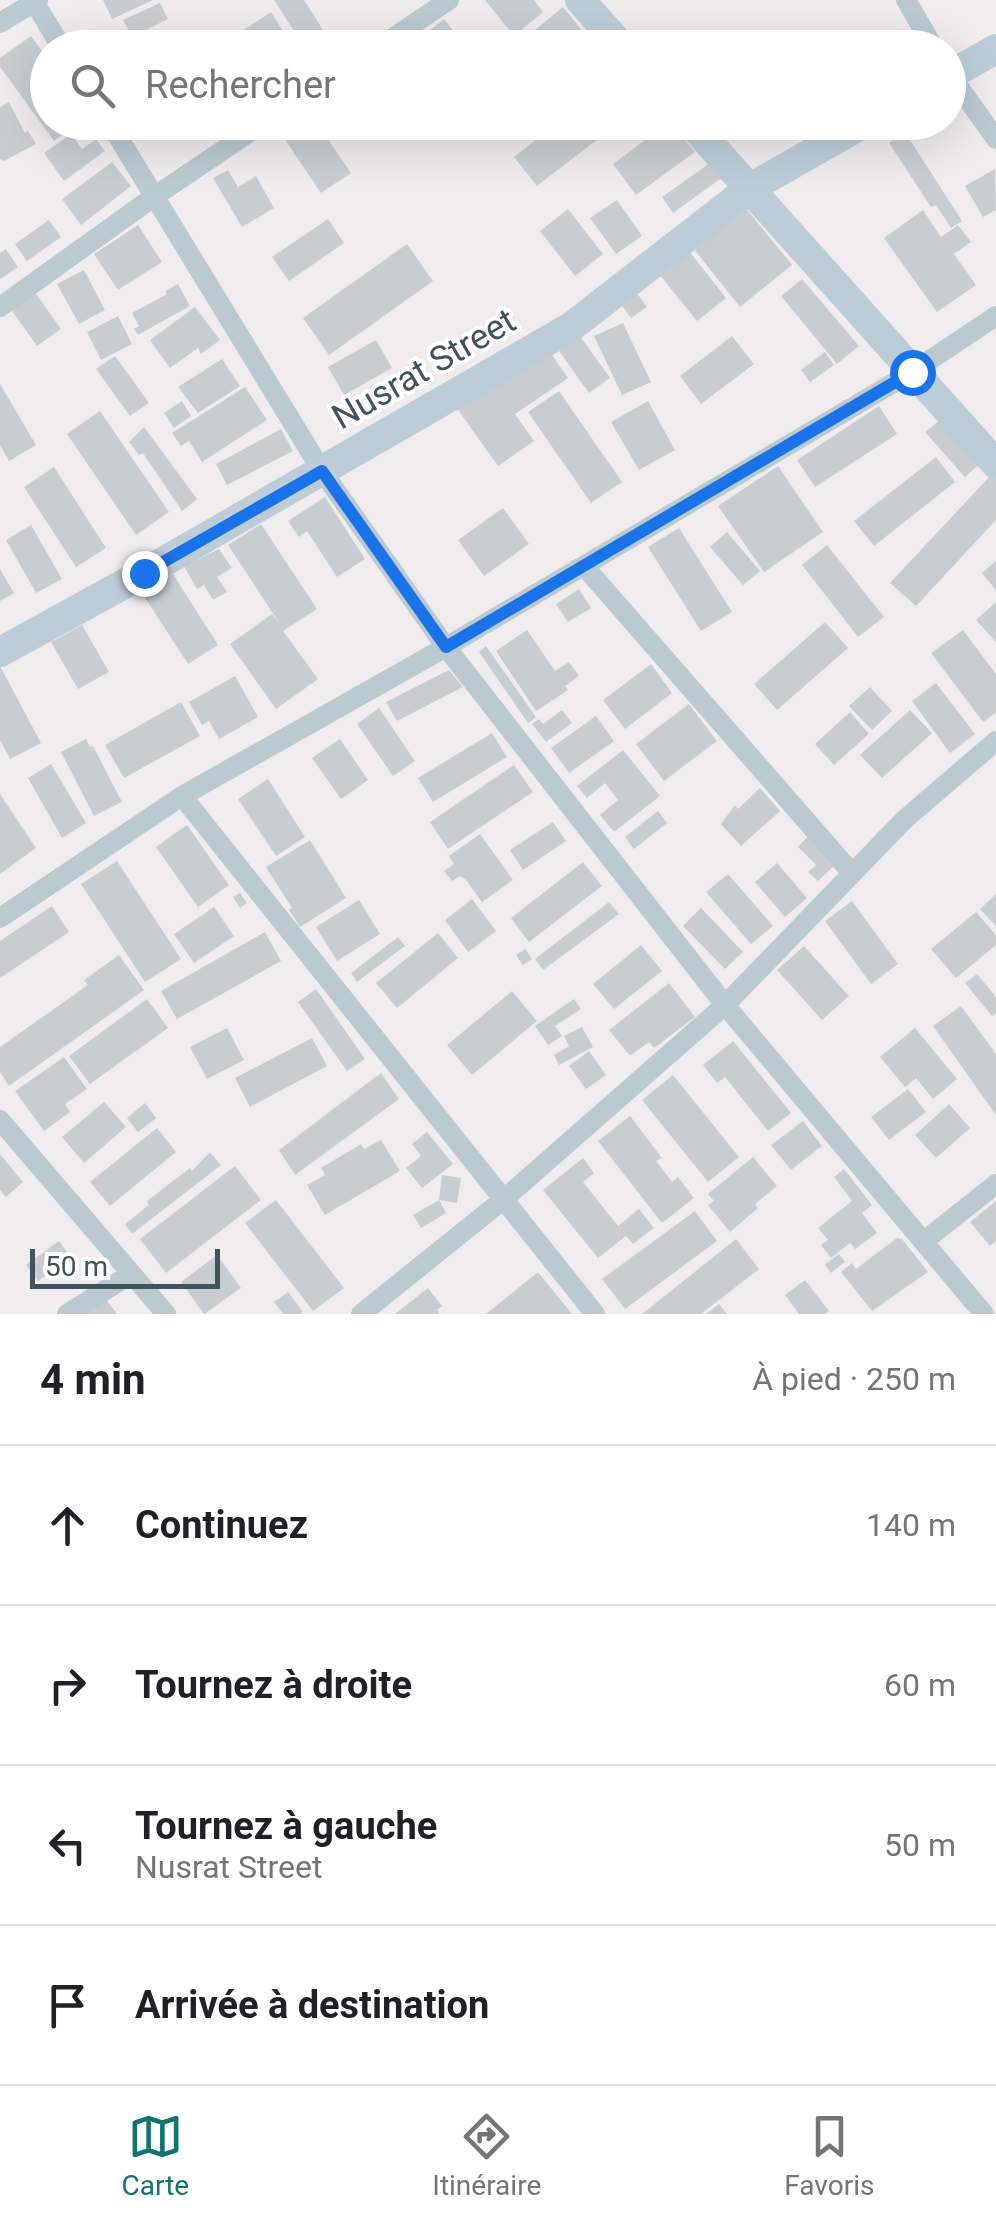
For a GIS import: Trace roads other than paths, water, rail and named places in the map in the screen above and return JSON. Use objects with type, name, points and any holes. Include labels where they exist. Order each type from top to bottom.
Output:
[{"type":"street","points":[[405,30],[449,0]]},
{"type":"street","points":[[580,0],[606,30]]},
{"type":"street","points":[[906,0],[924,30]]},
{"type":"street","points":[[0,23],[35,1],[52,30]]},
{"type":"street","points":[[966,65],[996,49]]},
{"type":"street","points":[[966,98],[996,139]]},
{"type":"street","points":[[120,140],[322,471],[446,647],[725,1005],[984,1314]]},
{"type":"street","points":[[0,307],[238,140]]},
{"type":"street","points":[[706,140],[996,464]]},
{"type":"street","name":"Nusrat Street","points":[[0,652],[571,326],[750,188],[834,140]]},
{"type":"street","points":[[0,918],[182,796],[584,566],[912,372],[996,316]]},
{"type":"street","points":[[584,566],[852,872]]},
{"type":"street","points":[[361,1314],[504,1199],[725,1005],[904,820],[996,740]]},
{"type":"street","points":[[182,796],[596,1314]]},
{"type":"street","points":[[0,1120],[166,1314]]},
{"type":"street","points":[[924,1241],[996,1184]]},
{"type":"street","points":[[67,1314],[131,1274]]}]
